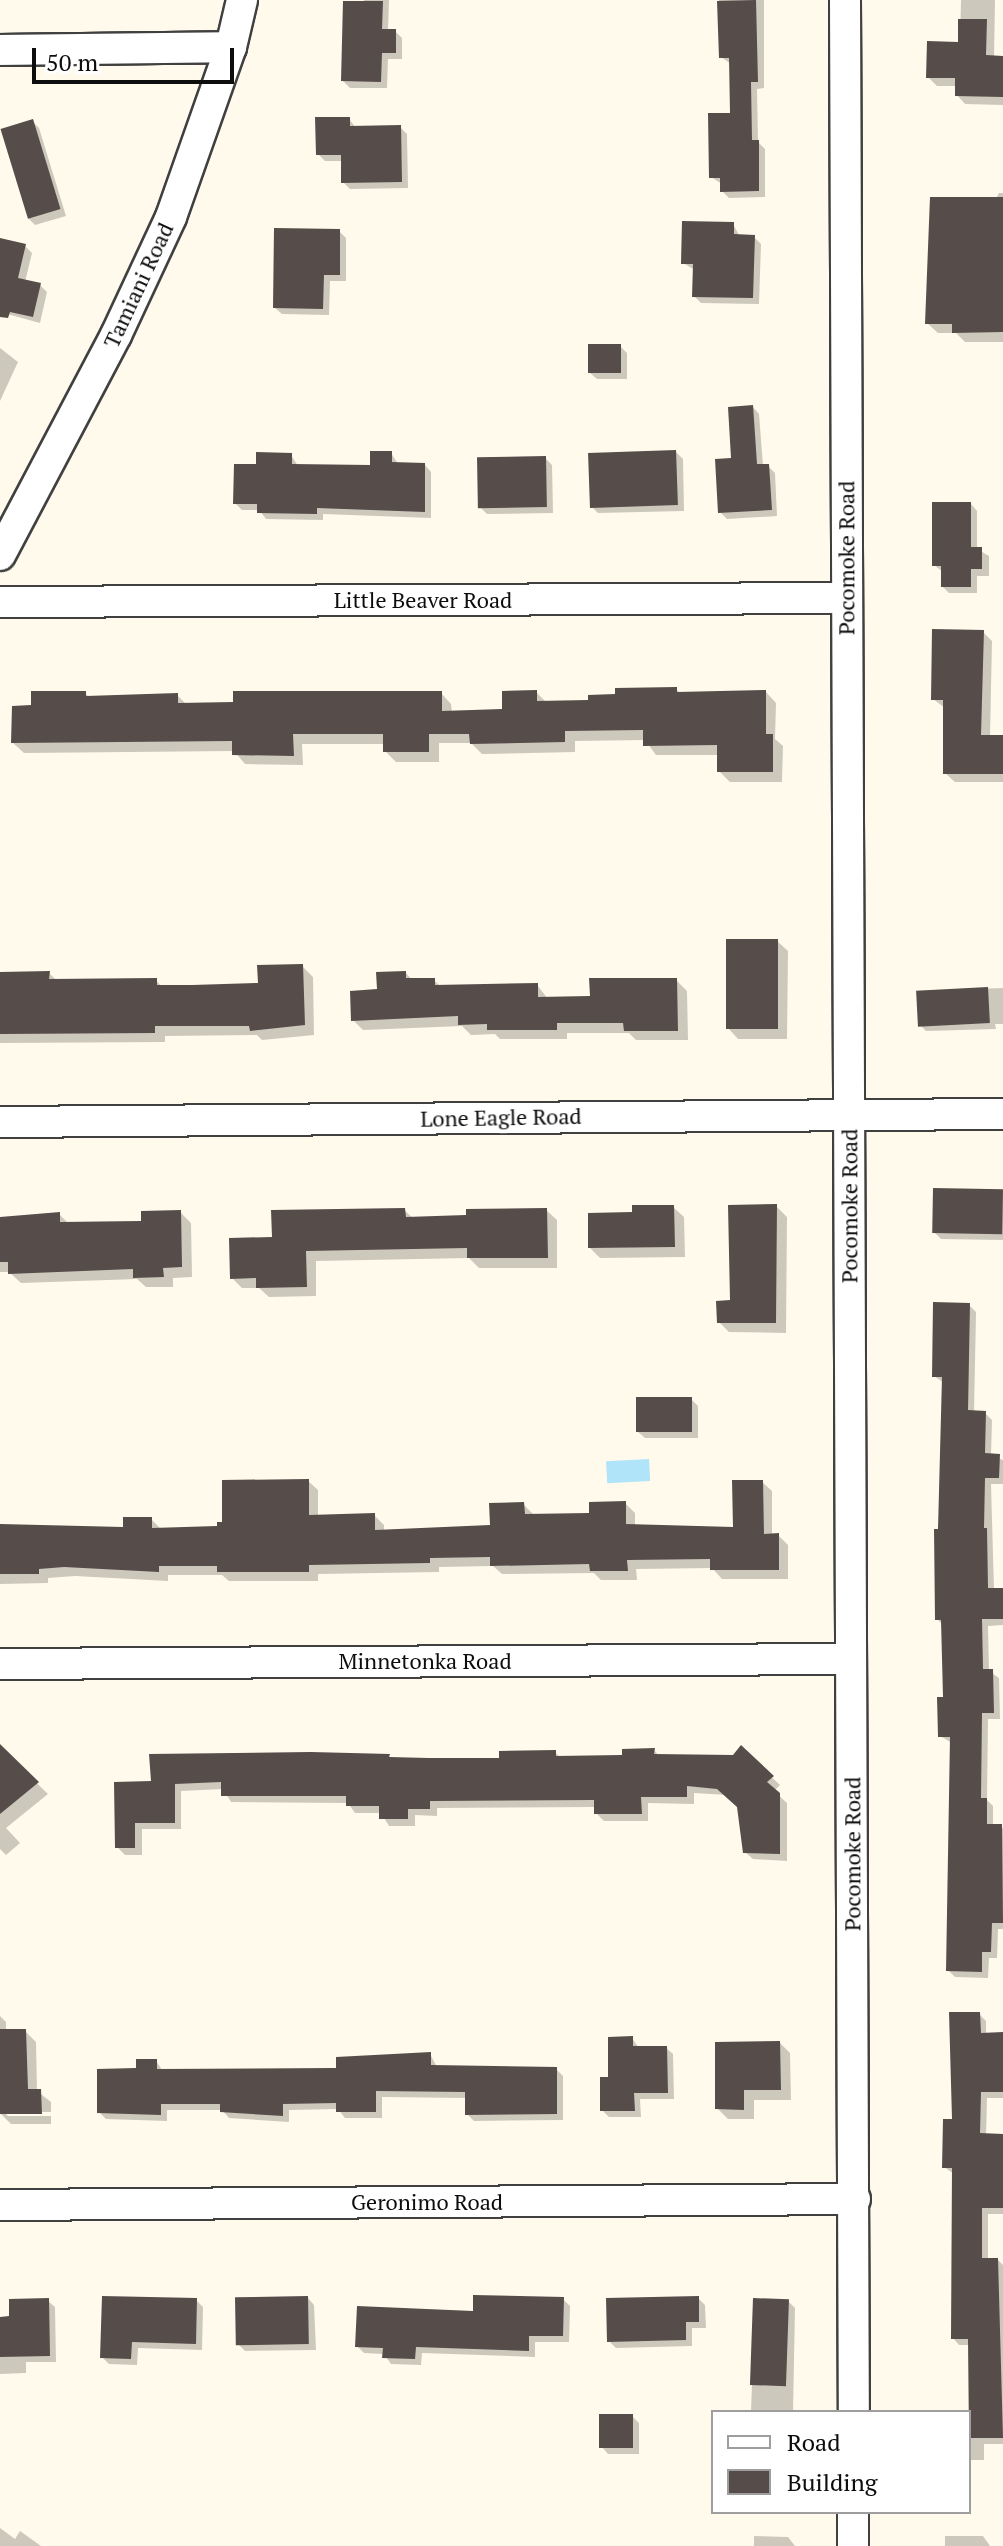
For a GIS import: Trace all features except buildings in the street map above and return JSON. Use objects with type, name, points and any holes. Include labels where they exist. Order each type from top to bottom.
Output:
[{"type":"street","name":"Tamiani Road","points":[[0,555],[116,335],[171,217],[231,47],[242,0]]},
{"type":"street","name":"Pocomoke Road","points":[[845,0],[854,2410]]},
{"type":"street","points":[[0,50],[231,47]]},
{"type":"street","name":"Little Beaver Road","points":[[0,602],[846,598]]},
{"type":"street","name":"Lone Eagle Road","points":[[0,1122],[1003,1114]]},
{"type":"street","name":"Minnetonka Road","points":[[0,1664],[851,1659]]},
{"type":"street","name":"Geronimo Road","points":[[0,2205],[855,2199]]},
{"type":"street","points":[[853,2514],[853,2546]]},
{"type":"water","points":[[649,1459],[650,1481],[607,1483],[606,1461]]}]
